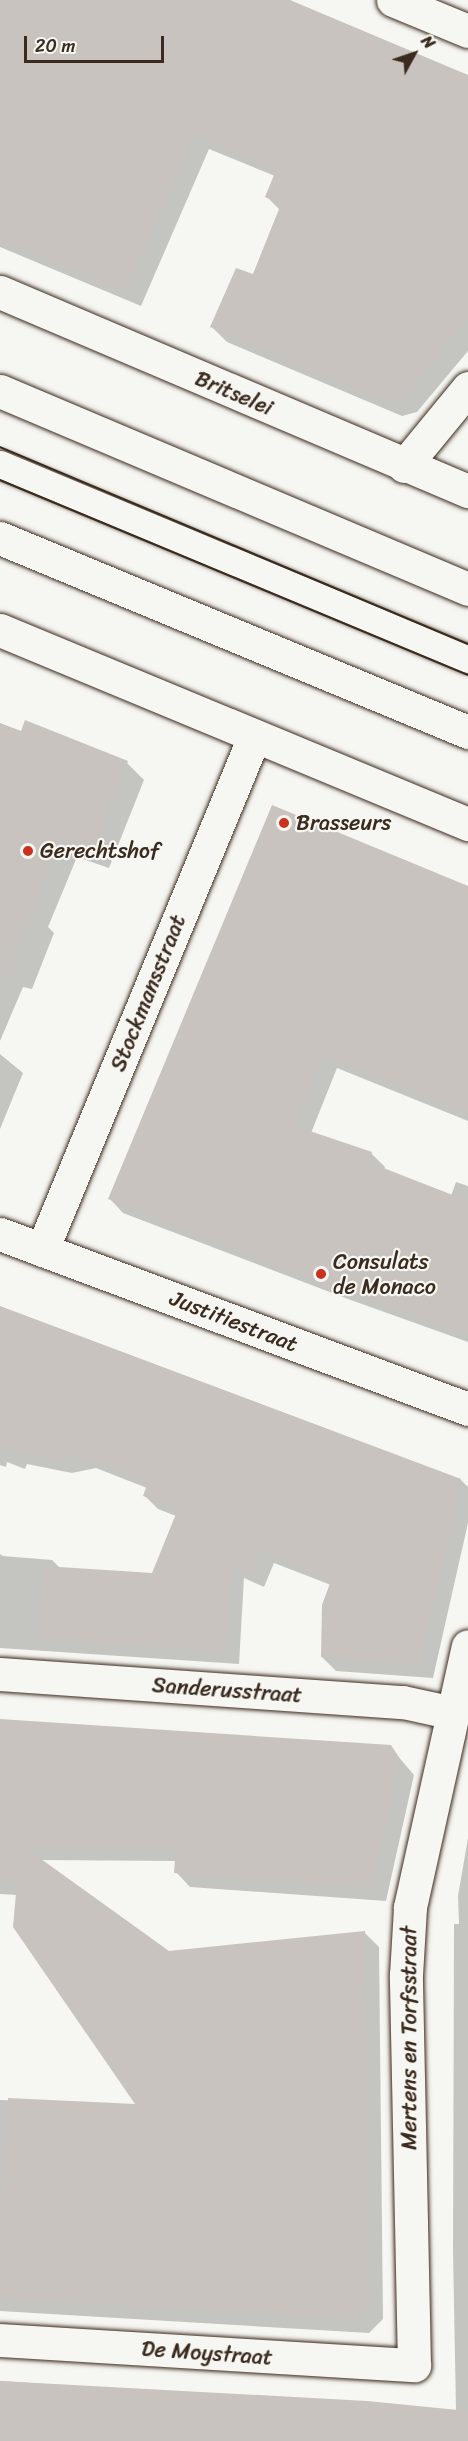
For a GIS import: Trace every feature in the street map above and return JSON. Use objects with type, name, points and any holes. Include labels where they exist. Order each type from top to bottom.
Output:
[{"type":"street","points":[[393,0],[468,31]]},
{"type":"street","name":"Britselei","points":[[0,292],[468,491]]},
{"type":"street","points":[[404,465],[468,388]]},
{"type":"street","points":[[0,392],[468,589]]},
{"type":"street","points":[[0,538],[468,732]]},
{"type":"street","points":[[0,630],[468,824]]},
{"type":"street","name":"Stockmansstraat","points":[[42,1250],[254,737]]},
{"type":"street","name":"Justitiestraat","points":[[0,1234],[468,1409]]},
{"type":"street","name":"Mertens en Torfsstraat","points":[[414,2365],[406,1975],[410,1907],[468,1646]]},
{"type":"street","name":"Sanderusstraat","points":[[0,1674],[404,1702],[453,1713]]},
{"type":"street","name":"De Moystraat","points":[[0,2340],[414,2365]]},
{"type":"lane","points":[[0,464],[468,659]]},
{"type":"building","points":[[0,0],[290,0],[468,75],[468,318],[402,398],[387,402],[210,327],[236,268],[253,274],[281,204],[265,197],[276,170],[194,135],[126,292],[0,239]]},
{"type":"building","name":"Gerechtshof","points":[[25,720],[128,761],[92,852],[60,841],[1,983],[0,723],[21,731]]},
{"type":"building","points":[[272,805],[468,886],[468,1112],[323,1055],[295,1126],[372,1152],[368,1162],[468,1201],[468,1334],[332,1286],[108,1199]]},
{"type":"building","points":[[0,1306],[461,1479],[420,1664],[321,1657],[322,1605],[332,1578],[260,1550],[250,1574],[231,1566],[225,1651],[39,1639],[44,1566],[152,1573],[178,1509],[143,1496],[148,1482],[81,1455],[57,1460],[0,1448]]},
{"type":"building","points":[[0,1719],[391,1745],[400,1759],[372,1887],[174,1873],[176,1847],[23,1846],[169,1951],[365,1931],[370,2304],[355,2319],[0,2298],[0,2186],[5,2186],[8,2098],[135,2104],[13,1927],[17,1882],[0,1881]]},
{"type":"building","points":[[0,2381],[367,2401],[468,2411],[468,2441],[0,2441]]},
{"type":"tram line","points":[[0,447],[468,644]]},
{"type":"tram line","points":[[0,480],[468,675]]},
{"type":"place","name":"Brasseurs","points":[[284,823]]},
{"type":"place","name":"Gerechtshof","points":[[28,851]]},
{"type":"place","name":"Consulats de Monaco","points":[[321,1274]]}]
